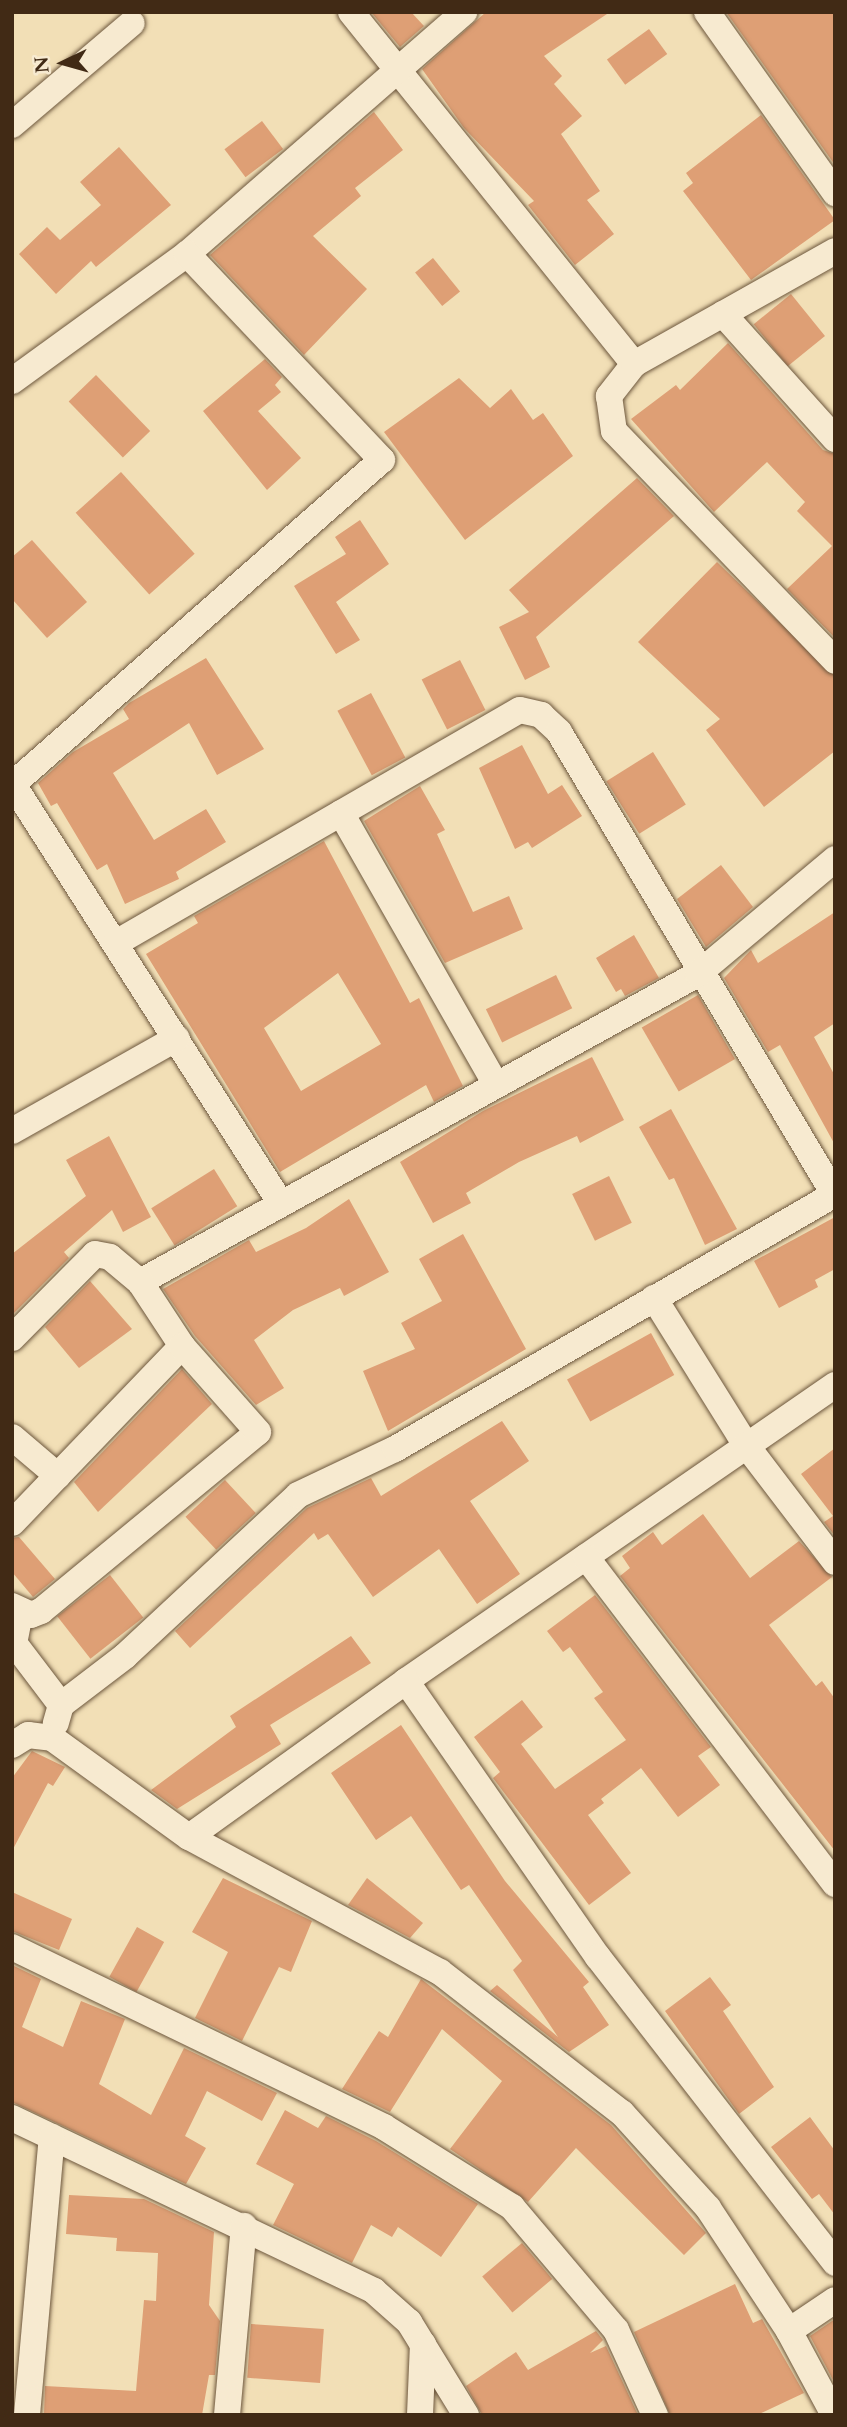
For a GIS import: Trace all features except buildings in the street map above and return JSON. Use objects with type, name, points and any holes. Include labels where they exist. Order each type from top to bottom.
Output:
[{"type":"street","points":[[351,12],[399,64],[635,364]]},
{"type":"street","points":[[12,381],[187,254],[399,64],[464,12]]},
{"type":"street","points":[[706,12],[835,193]]},
{"type":"street","points":[[12,125],[132,23]]},
{"type":"street","points":[[835,251],[635,364],[609,396],[614,431],[835,661]]},
{"type":"street","points":[[187,254],[382,460],[13,783],[281,1203]]},
{"type":"street","points":[[723,314],[835,439]]},
{"type":"street","points":[[52,1738],[61,1705],[125,1656],[298,1495],[395,1450],[834,1194],[698,974],[559,732],[541,715],[520,710],[117,943]]},
{"type":"street","points":[[341,813],[496,1085]]},
{"type":"street","points":[[140,1282],[698,974],[835,859]]},
{"type":"street","points":[[12,1131],[177,1038]]},
{"type":"street","points":[[12,1338],[95,1254],[110,1257],[140,1282],[182,1346],[258,1432],[41,1611],[16,1609],[14,1643],[61,1705]]},
{"type":"street","points":[[654,1298],[746,1445],[835,1562]]},
{"type":"street","points":[[12,1523],[182,1346]]},
{"type":"street","points":[[189,1837],[406,1681],[835,1385]]},
{"type":"street","points":[[12,1437],[58,1476]]},
{"type":"street","points":[[586,1557],[835,1885]]},
{"type":"street","points":[[406,1681],[597,1957],[835,2263]]},
{"type":"street","points":[[12,1745],[28,1735],[52,1738],[189,1837],[440,1972],[622,2113],[708,2208],[789,2330],[834,2415]]},
{"type":"street","points":[[12,1947],[384,2127],[512,2207],[616,2330],[655,2415]]},
{"type":"street","points":[[12,2118],[244,2226],[374,2291],[423,2344],[466,2415]]},
{"type":"street","points":[[27,2415],[52,2137]]},
{"type":"street","points":[[227,2415],[244,2226]]},
{"type":"street","points":[[789,2330],[835,2300]]},
{"type":"street","points":[[420,2415],[423,2344]]}]
